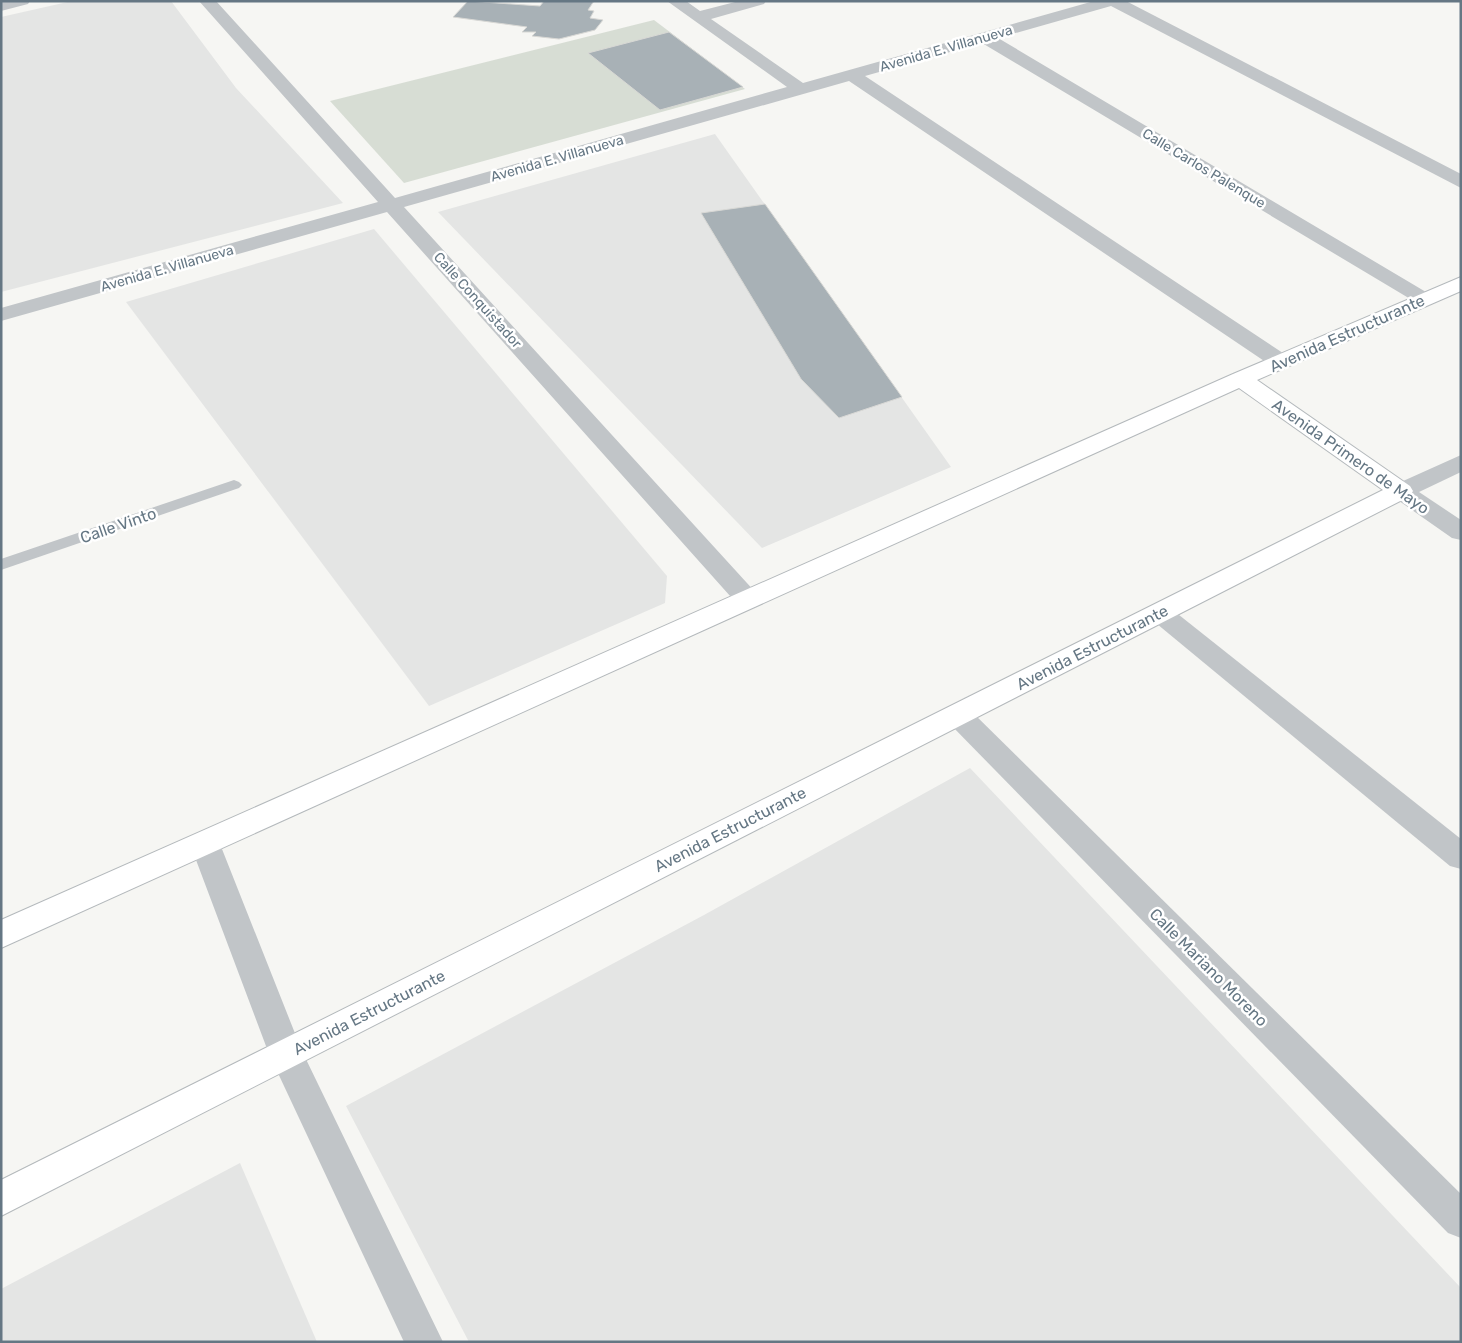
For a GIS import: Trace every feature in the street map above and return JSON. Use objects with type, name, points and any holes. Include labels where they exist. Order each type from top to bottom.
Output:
[{"type":"main road","name":"Avenida Estructurante","points":[[1,935],[1241,379],[1461,283]]},
{"type":"main road","name":"Avenida Primero de Mayo","points":[[1241,379],[1400,491]]},
{"type":"main road","name":"Avenida Estructurante","points":[[1,1199],[1400,491]]},
{"type":"street","points":[[1,6],[22,1]]},
{"type":"street","name":"Calle Conquistador","points":[[207,1],[748,600]]},
{"type":"street","points":[[675,1],[801,89]]},
{"type":"street","points":[[698,17],[758,1]]},
{"type":"street","points":[[1112,1],[1461,182]]},
{"type":"street","name":"Avenida E. Villanueva","points":[[1,315],[1112,1]]},
{"type":"street","name":"Calle Carlos Palenque","points":[[984,37],[1424,299]]},
{"type":"street","points":[[852,75],[1281,362]]},
{"type":"street","name":"Avenida Estructurante","points":[[1400,491],[1461,462]]},
{"type":"street","name":"Avenida Primero de Mayo","points":[[1400,491],[1461,532]]},
{"type":"street","points":[[1160,613],[1461,857]]},
{"type":"street","name":"Calle Mariano Moreno","points":[[958,715],[1461,1220]]},
{"type":"street","points":[[205,844],[286,1054],[424,1342]]},
{"type":"lane","name":"Calle Vinto","points":[[1,565],[234,485]]},
{"type":"shaded area","points":[[72,1],[171,1],[236,88],[343,203],[1,292],[1,17]]},
{"type":"shaded area","points":[[654,20],[745,89],[404,183],[330,101]]},
{"type":"shaded area","points":[[715,134],[951,467],[762,548],[438,212]]},
{"type":"shaded area","points":[[374,229],[667,576],[665,603],[429,706],[126,302]]},
{"type":"shaded area","points":[[970,768],[1461,1288],[1461,1342],[469,1342],[346,1106],[704,915]]},
{"type":"shaded area","points":[[240,1163],[317,1342],[1,1342],[1,1289]]},
{"type":"building","points":[[468,1],[540,6],[544,1],[594,1],[588,10],[594,11],[590,18],[603,20],[595,30],[559,39],[532,36],[536,32],[522,32],[527,27],[453,17]]},
{"type":"building","points":[[669,32],[743,87],[660,110],[588,53]]},
{"type":"building","points":[[765,204],[902,397],[839,418],[801,379],[701,213]]}]
